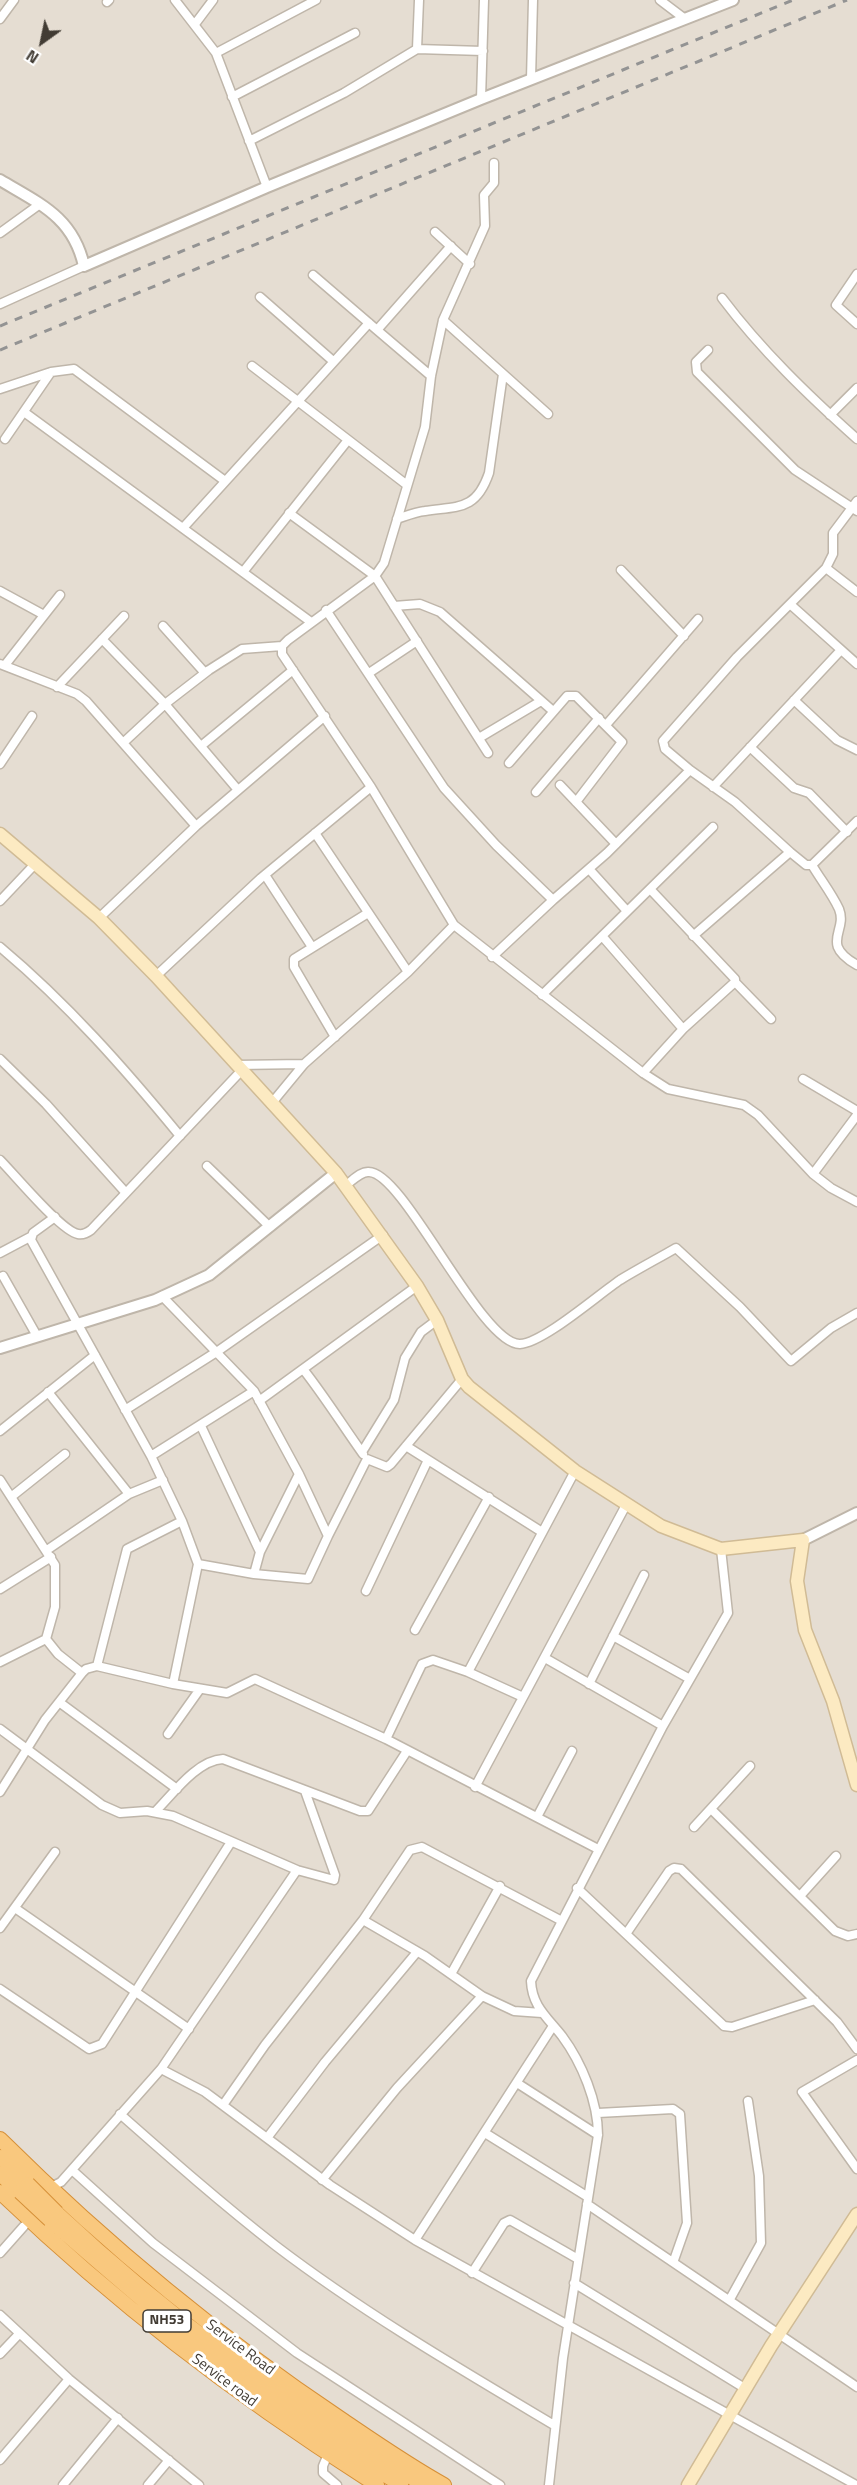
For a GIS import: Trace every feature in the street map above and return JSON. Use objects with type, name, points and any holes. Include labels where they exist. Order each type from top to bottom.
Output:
[{"type":"highway","name":"Service Road","points":[[0,2139],[57,2188],[149,2277],[245,2352],[320,2406],[444,2485]]},
{"type":"highway","points":[[0,2157],[24,2188],[53,2216]]},
{"type":"highway","points":[[0,2174],[24,2188]]},
{"type":"highway","name":"Service road","points":[[0,2192],[27,2222],[201,2365],[328,2454],[377,2485]]},
{"type":"highway","name":"NH53","points":[[53,2216],[151,2309],[223,2365],[285,2410],[401,2485]]},
{"type":"highway","name":"NH53","points":[[53,2216],[236,2361],[324,2423],[424,2485]]},
{"type":"main road","points":[[0,834],[99,918],[156,976],[336,1173],[382,1234],[417,1286],[437,1320],[462,1379],[469,1388],[575,1470],[661,1526],[721,1549],[803,1540],[797,1581],[805,1630],[833,1701],[857,1785]]},
{"type":"main road","points":[[688,2485],[780,2333],[857,2214]]},
{"type":"street","points":[[0,19],[14,0]]},
{"type":"street","points":[[175,0],[216,53],[267,187]]},
{"type":"street","points":[[195,24],[213,0]]},
{"type":"street","points":[[216,53],[316,0]]},
{"type":"street","points":[[417,50],[419,0]]},
{"type":"street","points":[[482,99],[484,0]]},
{"type":"street","points":[[531,80],[533,0]]},
{"type":"street","points":[[660,0],[685,19]]},
{"type":"street","points":[[0,304],[267,187],[733,0]]},
{"type":"street","points":[[232,97],[355,33]]},
{"type":"street","points":[[249,141],[344,93],[417,50],[483,51]]},
{"type":"street","points":[[123,743],[165,704],[206,673],[242,649],[282,646],[375,576],[384,563],[425,428],[430,376],[443,320],[470,264],[485,226],[484,195],[494,183],[494,163]]},
{"type":"street","points":[[0,180],[53,212],[69,228],[80,247],[84,266]]},
{"type":"street","points":[[0,233],[40,204]]},
{"type":"street","points":[[435,232],[470,264]]},
{"type":"street","points":[[377,330],[451,246]]},
{"type":"street","points":[[857,274],[836,305],[857,324]]},
{"type":"street","points":[[313,275],[430,376]]},
{"type":"street","points":[[260,297],[333,361]]},
{"type":"street","points":[[722,298],[757,343],[857,439]]},
{"type":"street","points":[[443,320],[548,414]]},
{"type":"street","points":[[183,528],[369,322]]},
{"type":"street","points":[[708,350],[696,362],[697,372],[795,470],[855,507],[833,533],[833,554],[826,568],[737,657],[663,741],[665,749],[690,770],[735,802],[790,852],[807,865],[812,865]]},
{"type":"street","points":[[252,366],[407,486]]},
{"type":"street","points":[[0,389],[51,372],[68,369],[80,371],[225,481]]},
{"type":"street","points":[[5,439],[51,372]]},
{"type":"street","points":[[397,519],[424,511],[461,508],[471,502],[485,485],[489,473],[503,374]]},
{"type":"street","points":[[830,415],[857,388]]},
{"type":"street","points":[[24,412],[311,622]]},
{"type":"street","points":[[243,572],[348,440]]},
{"type":"street","points":[[289,513],[375,576],[488,753]]},
{"type":"street","points":[[826,568],[857,592]]},
{"type":"street","points":[[621,570],[684,636]]},
{"type":"street","points":[[0,591],[44,615]]},
{"type":"street","points":[[60,595],[2,664],[77,694],[86,701],[196,826]]},
{"type":"street","points":[[394,606],[420,604],[440,612],[553,711]]},
{"type":"street","points":[[791,605],[857,664]]},
{"type":"street","points":[[327,610],[444,788],[496,845],[554,900]]},
{"type":"street","points":[[57,687],[124,616]]},
{"type":"street","points":[[536,792],[698,620]]},
{"type":"street","points":[[163,626],[206,673]]},
{"type":"street","points":[[102,639],[165,704],[238,790]]},
{"type":"street","points":[[369,673],[417,641]]},
{"type":"street","points":[[282,646],[282,654],[371,787],[454,925],[643,1073],[668,1089],[744,1105],[758,1115],[813,1174],[831,1188],[857,1202]]},
{"type":"street","points":[[713,787],[841,650]]},
{"type":"street","points":[[201,746],[293,670]]},
{"type":"street","points":[[509,763],[553,711],[567,696],[571,695],[602,721],[622,742],[620,748],[576,802]]},
{"type":"street","points":[[794,700],[837,740],[857,750]]},
{"type":"street","points":[[479,738],[541,701]]},
{"type":"street","points":[[0,764],[32,716]]},
{"type":"street","points":[[99,918],[196,826],[325,716]]},
{"type":"street","points":[[750,747],[794,788],[809,793],[846,832]]},
{"type":"street","points":[[492,957],[616,844],[690,770]]},
{"type":"street","points":[[560,785],[616,844]]},
{"type":"street","points":[[156,976],[265,875],[371,787]]},
{"type":"street","points":[[812,865],[857,821]]},
{"type":"street","points":[[543,995],[713,826]]},
{"type":"street","points":[[315,832],[408,972]]},
{"type":"street","points":[[693,936],[790,852]]},
{"type":"street","points":[[0,901],[35,864]]},
{"type":"street","points":[[812,865],[840,912],[838,948],[843,957],[857,965]]},
{"type":"street","points":[[589,869],[627,911]]},
{"type":"street","points":[[265,875],[312,947]]},
{"type":"street","points":[[650,889],[771,1019]]},
{"type":"street","points":[[335,1037],[294,967],[294,959],[368,913]]},
{"type":"street","points":[[271,1104],[304,1064],[408,972],[454,925]]},
{"type":"street","points":[[602,936],[682,1029]]},
{"type":"street","points":[[0,947],[27,970],[121,1064],[180,1136]]},
{"type":"street","points":[[643,1073],[682,1029],[735,982]]},
{"type":"street","points":[[0,1059],[46,1104],[126,1193]]},
{"type":"street","points":[[0,1161],[55,1217],[75,1233],[84,1234],[91,1230],[180,1136],[238,1068],[304,1064]]},
{"type":"street","points":[[803,1078],[857,1113],[813,1174]]},
{"type":"street","points":[[207,1166],[270,1227]]},
{"type":"street","points":[[346,1185],[370,1171],[382,1176],[403,1200],[479,1310],[507,1339],[520,1344],[537,1337],[619,1281],[676,1248],[740,1307],[791,1361],[831,1328],[857,1313]]},
{"type":"street","points":[[0,1348],[162,1296],[209,1275],[336,1173]]},
{"type":"street","points":[[0,1253],[32,1236],[55,1217]]},
{"type":"street","points":[[125,1410],[218,1351],[382,1234]]},
{"type":"street","points":[[32,1236],[151,1456],[182,1521],[198,1564],[173,1684]]},
{"type":"street","points":[[3,1276],[38,1336]]},
{"type":"street","points":[[259,1401],[417,1286]]},
{"type":"street","points":[[162,1296],[218,1351],[254,1391],[299,1474],[328,1536]]},
{"type":"street","points":[[198,1564],[254,1574],[308,1579],[364,1455],[394,1400],[405,1358],[421,1332],[437,1320]]},
{"type":"street","points":[[0,1431],[95,1355]]},
{"type":"street","points":[[303,1369],[334,1409],[364,1455],[387,1467],[462,1379]]},
{"type":"street","points":[[151,1456],[254,1391]]},
{"type":"street","points":[[48,1392],[129,1494]]},
{"type":"street","points":[[201,1426],[260,1552]]},
{"type":"street","points":[[406,1446],[542,1532]]},
{"type":"street","points":[[10,1497],[65,1454]]},
{"type":"street","points":[[366,1591],[428,1460]]},
{"type":"street","points":[[468,1672],[575,1470]]},
{"type":"street","points":[[254,1574],[260,1552],[299,1474]]},
{"type":"street","points":[[0,1480],[55,1565],[55,1607],[46,1639],[0,1662]]},
{"type":"street","points":[[0,1589],[129,1494],[163,1480]]},
{"type":"street","points":[[415,1630],[489,1497]]},
{"type":"street","points":[[475,1787],[626,1505]]},
{"type":"street","points":[[803,1540],[857,1513]]},
{"type":"street","points":[[97,1666],[127,1549],[182,1521]]},
{"type":"street","points":[[549,2485],[554,2425],[598,2135],[598,2113],[593,2096],[573,2057],[532,1997],[531,1981],[577,1888],[663,1726],[728,1613],[721,1549]]},
{"type":"street","points":[[589,1684],[644,1575]]},
{"type":"street","points":[[613,1636],[690,1680]]},
{"type":"street","points":[[46,1639],[58,1654],[82,1673]]},
{"type":"street","points":[[544,1658],[663,1726]]},
{"type":"street","points":[[386,1739],[422,1664],[433,1660],[468,1672],[523,1696]]},
{"type":"street","points":[[0,1792],[26,1749],[86,1669],[97,1666],[173,1684],[227,1693],[255,1679],[386,1739],[598,1849]]},
{"type":"street","points":[[168,1734],[200,1689]]},
{"type":"street","points":[[59,1702],[177,1790]]},
{"type":"street","points":[[0,1729],[102,1805],[120,1813],[154,1812],[174,1816],[297,1870],[331,1881],[335,1875],[305,1791]]},
{"type":"street","points":[[154,1812],[213,1759],[223,1759],[360,1811],[368,1811],[407,1751]]},
{"type":"street","points":[[537,1817],[572,1751]]},
{"type":"street","points":[[694,1827],[750,1766]]},
{"type":"street","points":[[711,1809],[834,1931],[848,1936],[857,1934]]},
{"type":"street","points":[[0,1989],[89,2049],[102,2044],[231,1842]]},
{"type":"street","points":[[223,2105],[278,2028],[363,1920],[407,1854],[416,1847],[500,1886],[562,1921]]},
{"type":"street","points":[[0,1928],[56,1852]]},
{"type":"street","points":[[800,1896],[836,1856]]},
{"type":"street","points":[[626,1934],[669,1871],[674,1868],[681,1869],[837,2022],[857,2049]]},
{"type":"street","points":[[0,2253],[161,2069],[297,1870]]},
{"type":"street","points":[[451,1974],[500,1886]]},
{"type":"street","points":[[577,1888],[724,2026],[732,2027],[815,2000]]},
{"type":"street","points":[[15,1908],[189,2029]]},
{"type":"street","points":[[363,1920],[417,1952],[482,1996],[514,2011],[542,2013]]},
{"type":"street","points":[[267,2138],[325,2062],[417,1952]]},
{"type":"street","points":[[322,2180],[397,2088],[482,1996]]},
{"type":"street","points":[[415,2240],[553,2026]]},
{"type":"street","points":[[857,2060],[802,2092],[857,2169]]},
{"type":"street","points":[[161,2069],[206,2092],[322,2180],[415,2240],[856,2485]]},
{"type":"street","points":[[517,2083],[598,2135]]},
{"type":"street","points":[[730,2299],[761,2242],[759,2176],[748,2101]]},
{"type":"street","points":[[598,2113],[673,2109],[680,2114],[687,2223],[674,2260]]},
{"type":"street","points":[[120,2114],[230,2209],[304,2265],[442,2359],[554,2425]]},
{"type":"street","points":[[486,2133],[588,2200],[857,2387]]},
{"type":"street","points":[[72,2170],[153,2242],[297,2353],[500,2485]]},
{"type":"street","points":[[472,2273],[504,2223],[510,2220],[578,2259]]},
{"type":"street","points":[[574,2283],[746,2389]]},
{"type":"street","points":[[0,2315],[69,2379],[199,2485]]},
{"type":"street","points":[[0,2354],[18,2334]]},
{"type":"street","points":[[0,2460],[69,2379]]},
{"type":"street","points":[[63,2485],[118,2418]]},
{"type":"street","points":[[328,2454],[323,2473],[337,2485]]},
{"type":"street","points":[[148,2485],[170,2460]]},
{"type":"shaded area","points":[[0,0],[857,0],[857,2485],[0,2485]]},
{"type":"railway","points":[[0,326],[793,0]]},
{"type":"railway","points":[[0,350],[847,0]]}]
